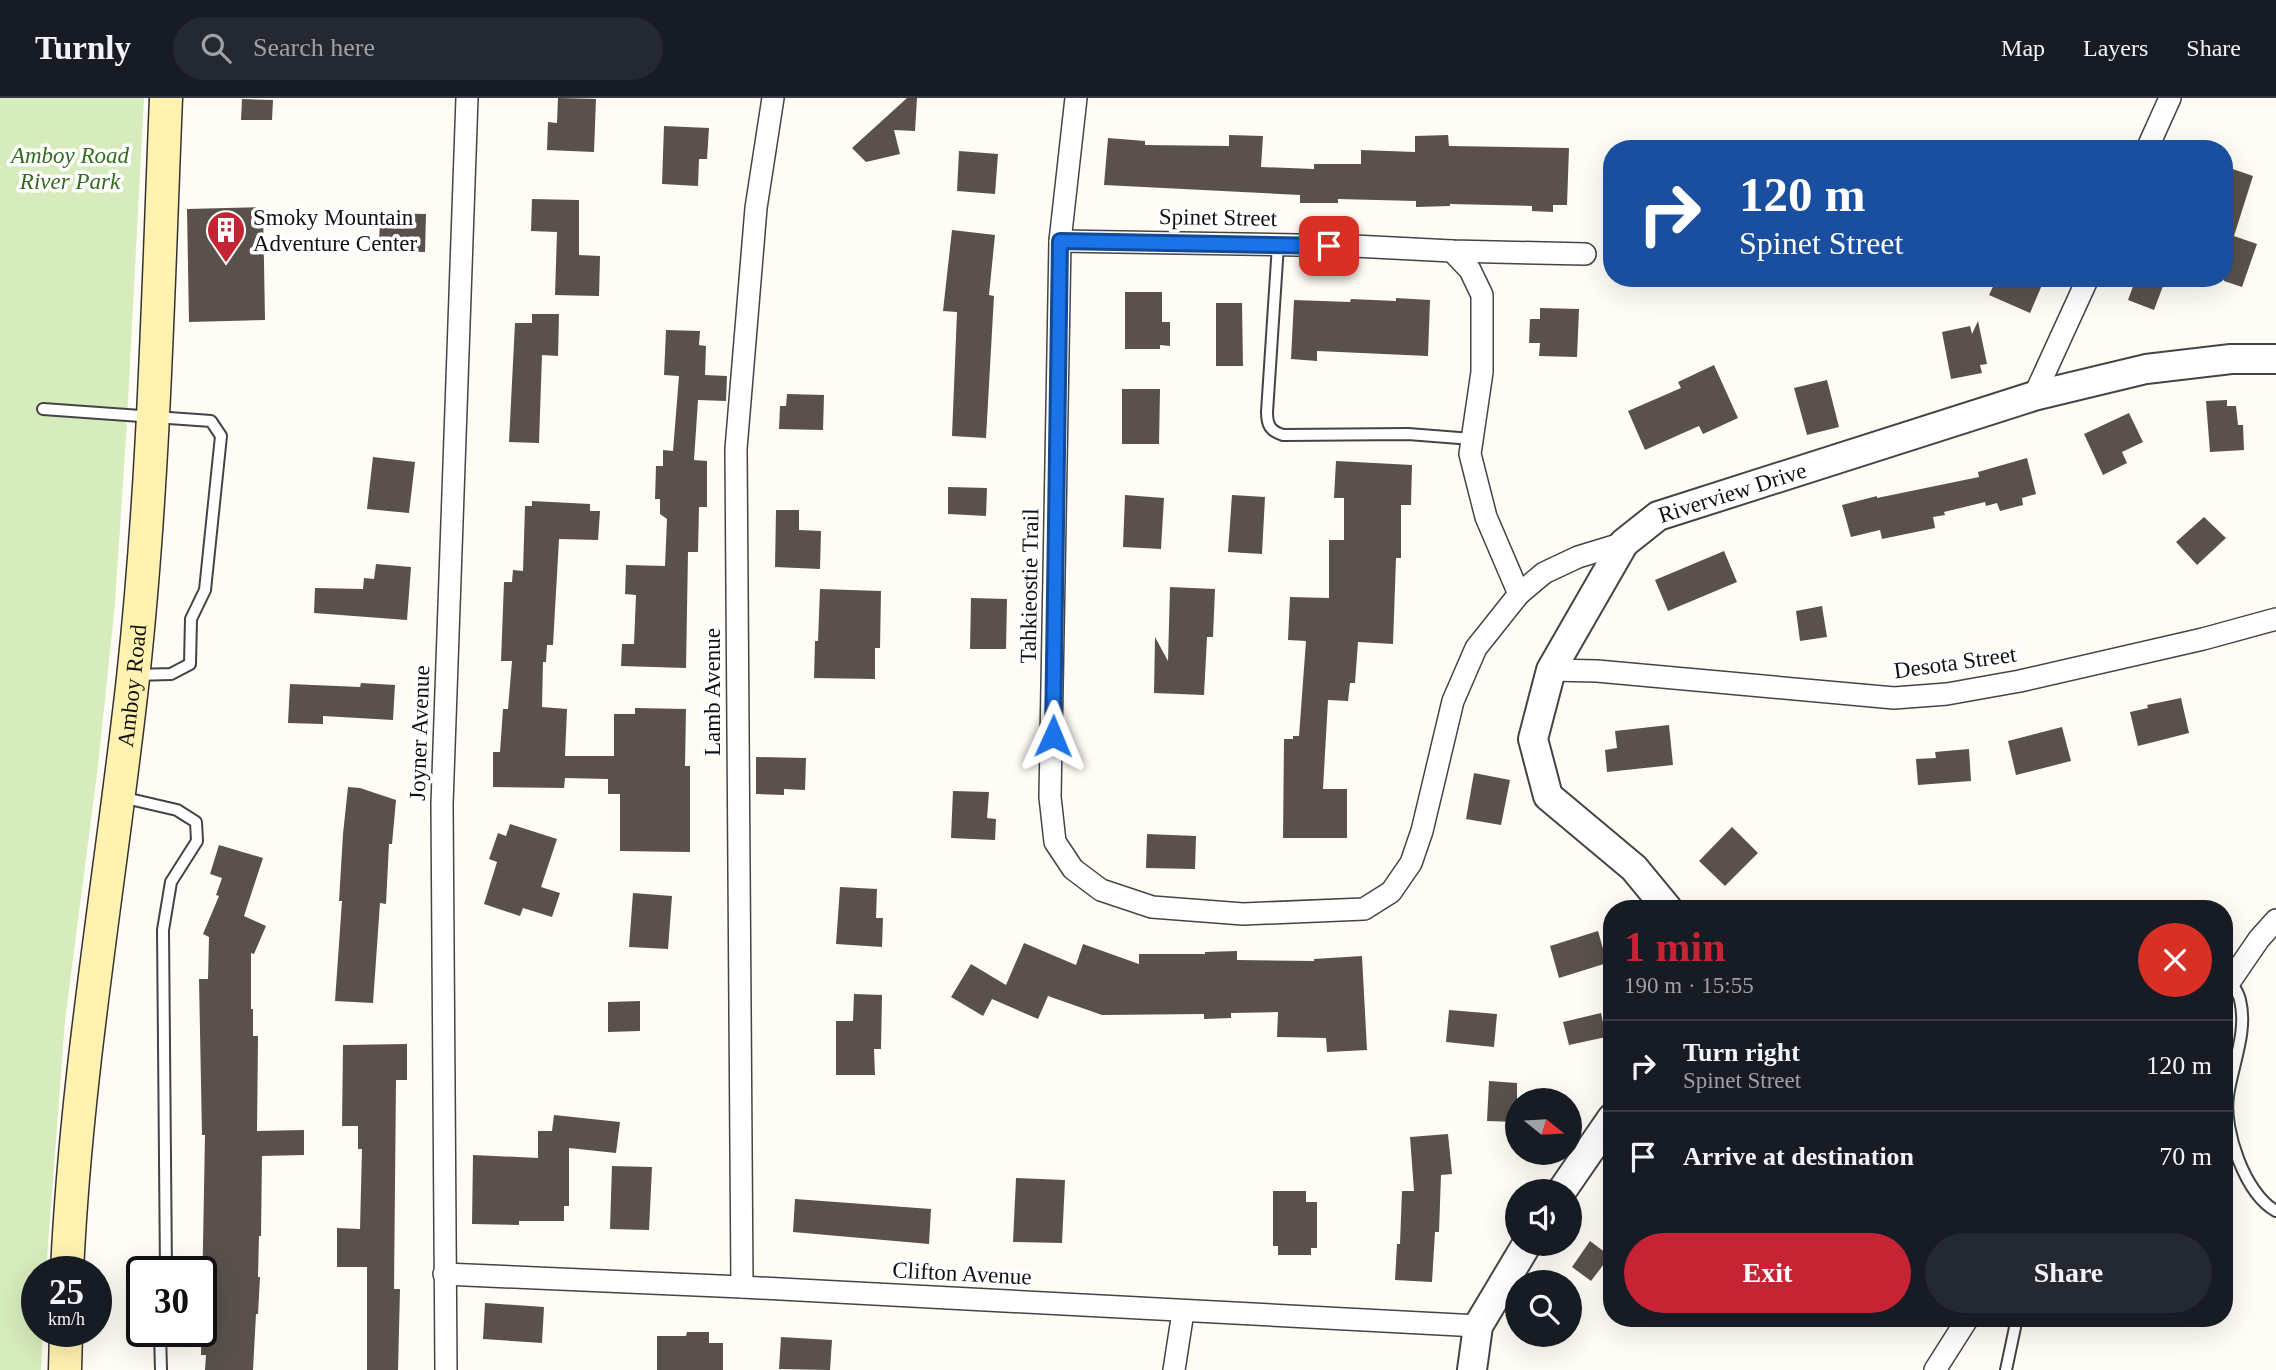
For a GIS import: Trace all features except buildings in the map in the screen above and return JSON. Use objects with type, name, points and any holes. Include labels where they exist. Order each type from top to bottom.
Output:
[{"type":"main road","name":"Amboy Road","points":[[68,1256],[79,1116],[133,676],[153,416],[166,98]]},
{"type":"main road","points":[[65,1370],[66,1347]]},
{"type":"street","name":"Joyner Avenue","points":[[446,1370],[442,804],[467,98]]},
{"type":"street","name":"Lamb Avenue","points":[[742,1287],[736,449],[757,208],[773,98]]},
{"type":"street","name":"Tahkieostie Trail","points":[[1076,98],[1060,241],[1051,797],[1055,842],[1073,869],[1101,890],[1152,907],[1243,914],[1364,909],[1391,892],[1411,863],[1422,831],[1453,701],[1476,648],[1519,594],[1544,573],[1577,557],[1624,544]]},
{"type":"street","points":[[2151,140],[2170,98]]},
{"type":"street","name":"Spinet Street","points":[[1060,241],[1585,254]]},
{"type":"street","points":[[1452,251],[1470,270],[1482,295],[1482,372],[1470,454],[1486,517],[1519,594]]},
{"type":"street","points":[[2034,396],[2084,287]]},
{"type":"street","name":"Riverview Drive","points":[[1660,900],[1634,868],[1548,796],[1534,739],[1551,670],[1624,544],[1658,516],[2034,396],[2146,369],[2231,359],[2276,359]]},
{"type":"street","name":"Desota Street","points":[[1551,670],[1597,671],[1894,698],[1947,694],[2020,681],[2203,639],[2276,619]]},
{"type":"street","points":[[2233,977],[2259,939],[2276,920]]},
{"type":"street","points":[[1569,1179],[1603,1131]]},
{"type":"street","points":[[1472,1370],[1478,1326],[1520,1256]]},
{"type":"street","name":"Clifton Avenue","points":[[444,1274],[1478,1326]]},
{"type":"street","points":[[1174,1370],[1183,1312]]},
{"type":"street","points":[[1935,1370],[1962,1327]]},
{"type":"lane","points":[[1278,245],[1267,412],[1267,423],[1274,432],[1283,435],[1408,434],[1472,439]]},
{"type":"lane","points":[[43,409],[211,421],[221,436],[205,590],[191,619],[190,664],[172,674],[133,676]]},
{"type":"lane","points":[[118,797],[177,810],[196,822],[197,841],[171,882],[163,930],[166,1256]]},
{"type":"lane","points":[[2233,992],[2240,1000],[2241,1036],[2233,1072]]},
{"type":"lane","points":[[2233,1146],[2247,1180],[2266,1206],[2276,1211]]},
{"type":"lane","points":[[2006,1370],[2015,1327]]},
{"type":"lane","points":[[160,1347],[161,1370]]},
{"type":"green space","name":"Amboy Road River Park","points":[[0,98],[144,98],[115,604],[98,766],[65,1021],[47,1256],[21,1256],[21,1347],[42,1347],[41,1370],[0,1370]]},
{"type":"place","name":"Smoky Mountain Adventure Center","points":[[226,264]]},
{"type":"route","points":[[1053,736],[1060,241],[1329,246]]}]
